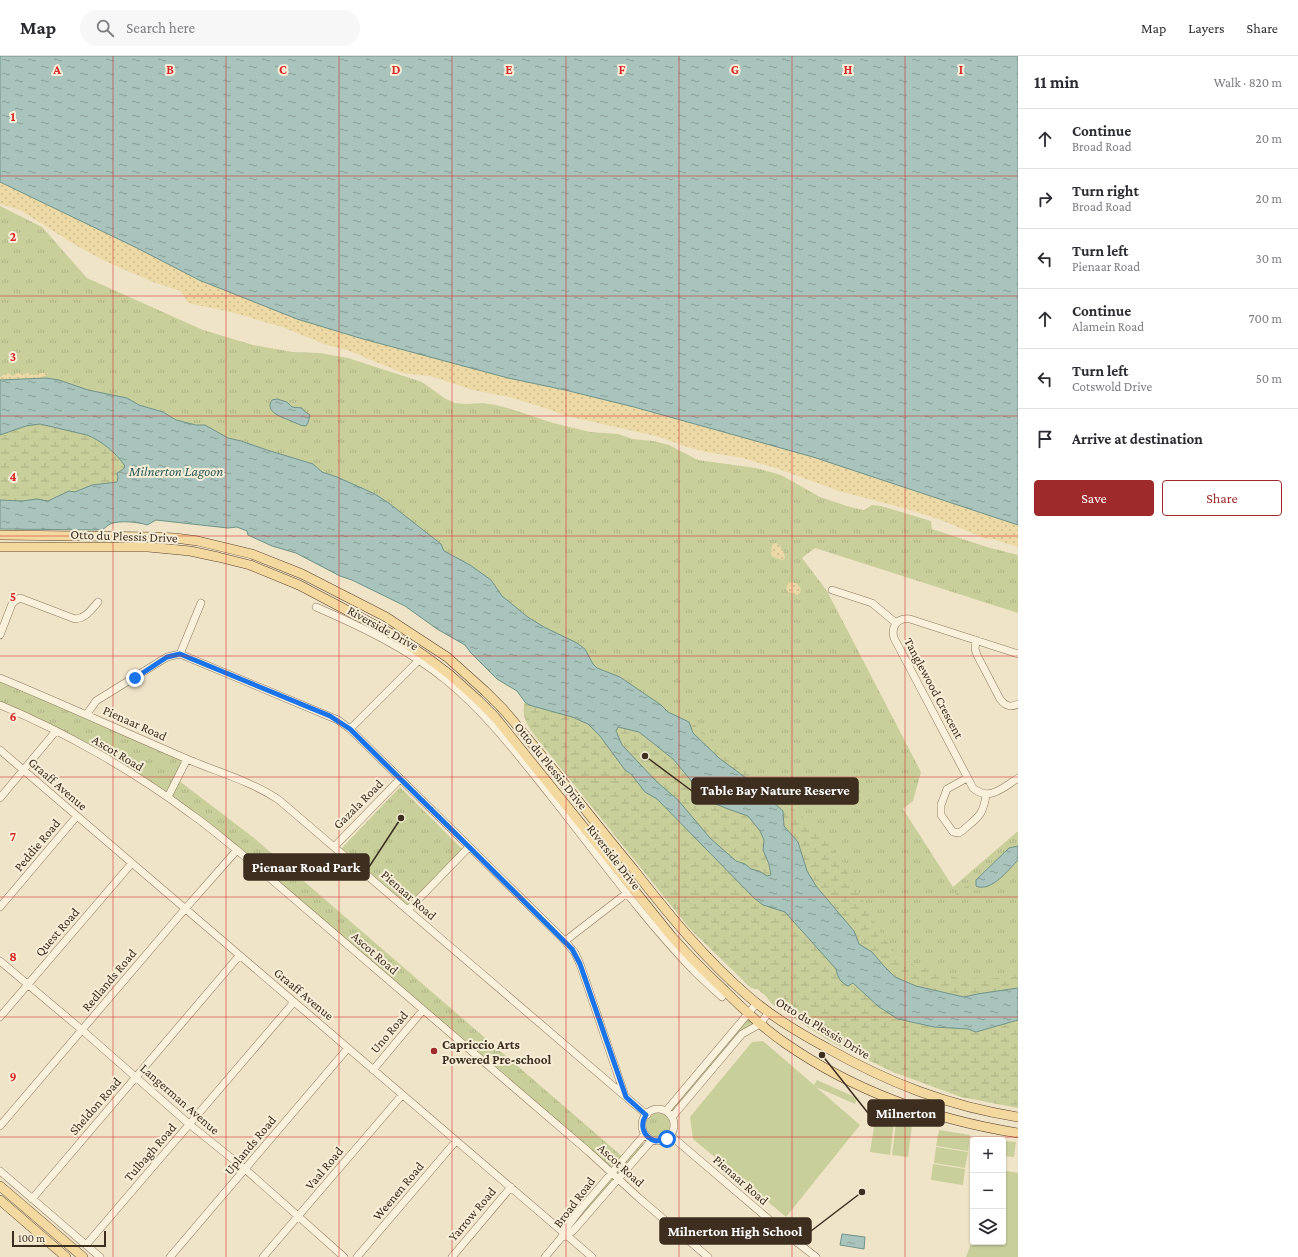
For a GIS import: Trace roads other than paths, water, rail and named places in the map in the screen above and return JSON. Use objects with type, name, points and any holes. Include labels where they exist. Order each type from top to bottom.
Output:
[{"type":"main road","name":"Otto du Plessis Drive","points":[[0,535],[154,537],[175,538],[209,543],[252,554],[279,564],[324,584],[386,617],[446,657],[485,690],[503,709],[672,919],[716,966],[757,1003],[784,1023],[874,1074],[927,1095],[960,1105],[1018,1117]]},
{"type":"main road","name":"Otto du Plessis Drive","points":[[0,547],[148,547],[190,551],[218,556],[250,565],[283,578],[390,633],[449,674],[495,717],[672,937],[695,962],[760,1024],[784,1043],[818,1063],[863,1087],[889,1098],[944,1117],[984,1127],[1018,1133]]},
{"type":"main road","points":[[0,1186],[83,1257]]},
{"type":"main road","points":[[0,1200],[66,1257]]},
{"type":"street","points":[[832,590],[872,603],[896,623]]},
{"type":"street","points":[[0,635],[12,604],[20,598],[75,619],[86,616],[98,602]]},
{"type":"street","points":[[180,654],[201,603]]},
{"type":"street","name":"Riverside Drive","points":[[316,607],[374,634],[418,661],[447,681],[488,720],[528,767],[627,893],[684,960],[722,997]]},
{"type":"street","name":"Tanglewood Crescent","points":[[986,795],[977,792],[970,785],[894,638],[893,631],[896,623],[904,619],[910,619],[1018,654]]},
{"type":"street","points":[[976,640],[977,654],[1000,699],[1008,706],[1018,704]]},
{"type":"street","points":[[87,714],[96,701],[167,657],[180,654],[330,716],[350,729],[565,941],[575,953],[626,1097]]},
{"type":"street","points":[[350,729],[418,661]]},
{"type":"street","name":"Pienaar Road","points":[[0,678],[261,789],[279,800],[646,1115]]},
{"type":"street","name":"Ascot Road","points":[[0,705],[56,731],[122,768],[168,797],[191,814],[237,850],[708,1257]]},
{"type":"street","points":[[0,798],[56,731]]},
{"type":"street","name":"Graaff Avenue","points":[[0,750],[564,1235],[592,1257]]},
{"type":"street","points":[[168,797],[188,759]]},
{"type":"street","points":[[967,778],[948,789],[941,805],[942,815],[953,832],[962,831],[981,814],[986,795],[996,792],[1018,778]]},
{"type":"street","name":"Gazala Road","points":[[334,847],[400,779]]},
{"type":"street","name":"Peddie Road","points":[[0,907],[77,816]]},
{"type":"street","points":[[408,910],[469,847]]},
{"type":"street","name":"Redlands Road","points":[[0,1126],[237,850]]},
{"type":"street","name":"Quest Road","points":[[0,1017],[132,863]]},
{"type":"street","points":[[565,941],[627,893]]},
{"type":"street","name":"Sheldon Road","points":[[32,1199],[239,956]]},
{"type":"street","name":"Langerman Avenue","points":[[0,961],[82,1030],[189,1124],[245,1169],[344,1257]]},
{"type":"street","name":"Tulbagh Road","points":[[86,1245],[294,1002]]},
{"type":"street","points":[[666,1111],[757,1003]]},
{"type":"street","name":"Uno Road","points":[[373,1070],[423,1010]]},
{"type":"street","points":[[672,1117],[742,1034],[760,1024],[769,1012]]},
{"type":"street","name":"Uplands Road","points":[[170,1257],[348,1048]]},
{"type":"street","points":[[716,1052],[721,1058]]},
{"type":"street","points":[[601,1075],[610,1072],[615,1068]]},
{"type":"street","name":"Vaal Road","points":[[263,1257],[402,1095]]},
{"type":"street","points":[[656,1110],[666,1111],[672,1117],[674,1126],[670,1135],[663,1140],[652,1140],[646,1134],[643,1124],[646,1115],[656,1110]]},
{"type":"street","name":"Broad Road","points":[[564,1235],[580,1210],[646,1134]]},
{"type":"street","name":"Pienaar Road","points":[[670,1135],[786,1234],[816,1257]]},
{"type":"street","name":"Broad Road","points":[[564,1235],[573,1231],[652,1140]]},
{"type":"street","name":"Weenen Road","points":[[358,1257],[456,1141]]},
{"type":"street","points":[[0,1171],[100,1257]]},
{"type":"street","name":"Yarrow Road","points":[[452,1257],[510,1187]]},
{"type":"street","points":[[545,1257],[564,1235]]},
{"type":"water","points":[[0,56],[1018,56],[1018,525],[813,457],[634,407],[508,378],[363,339],[297,319],[199,280],[137,248],[0,182]]},
{"type":"water","name":"Milnerton Lagoon","points":[[46,378],[59,380],[88,390],[127,398],[139,405],[163,412],[176,420],[196,425],[205,425],[228,438],[313,464],[322,472],[375,494],[441,544],[444,551],[470,565],[491,580],[502,596],[529,618],[577,643],[585,649],[593,664],[597,668],[620,677],[661,705],[668,712],[689,722],[693,733],[719,758],[746,778],[783,811],[784,826],[798,842],[807,871],[816,886],[854,931],[859,944],[872,952],[895,977],[916,986],[964,997],[1018,988],[1018,1020],[976,1032],[968,1029],[934,1027],[898,1019],[879,1007],[853,983],[848,986],[843,983],[836,969],[785,912],[763,905],[754,898],[657,799],[645,792],[631,774],[625,770],[600,736],[588,724],[572,717],[529,705],[517,691],[497,679],[465,645],[437,629],[405,606],[352,580],[340,576],[296,553],[272,546],[248,535],[247,531],[237,527],[228,528],[156,520],[147,525],[118,522],[109,524],[102,530],[0,529],[0,500],[22,501],[37,499],[48,501],[69,491],[75,492],[92,485],[117,482],[117,473],[125,466],[108,448],[87,435],[40,424],[26,426],[0,435],[0,380]],"holes":[[[618,727],[639,732],[673,759],[708,801],[748,816],[760,831],[764,840],[763,850],[769,864],[771,875],[767,876],[759,871],[751,869],[745,864],[736,861],[710,838],[678,800],[657,782],[622,745],[616,731]]]},
{"type":"water","points":[[277,399],[287,402],[292,407],[302,408],[310,415],[306,426],[300,425],[275,414],[270,408],[270,404],[272,400]]},
{"type":"water","points":[[1018,846],[1018,860],[1005,874],[988,886],[976,886],[976,880],[1009,848]]},
{"type":"water","points":[[842,1234],[865,1237],[864,1249],[840,1245]]},
{"type":"place","name":"Table Bay Nature Reserve","points":[[645,756]]},
{"type":"place","name":"Pienaar Road Park","points":[[401,818]]},
{"type":"place","name":"Capriccio Arts Powered Pre-school","points":[[434,1051]]},
{"type":"place","name":"Milnerton","points":[[822,1055]]},
{"type":"place","name":"Milnerton High School","points":[[862,1192]]}]
